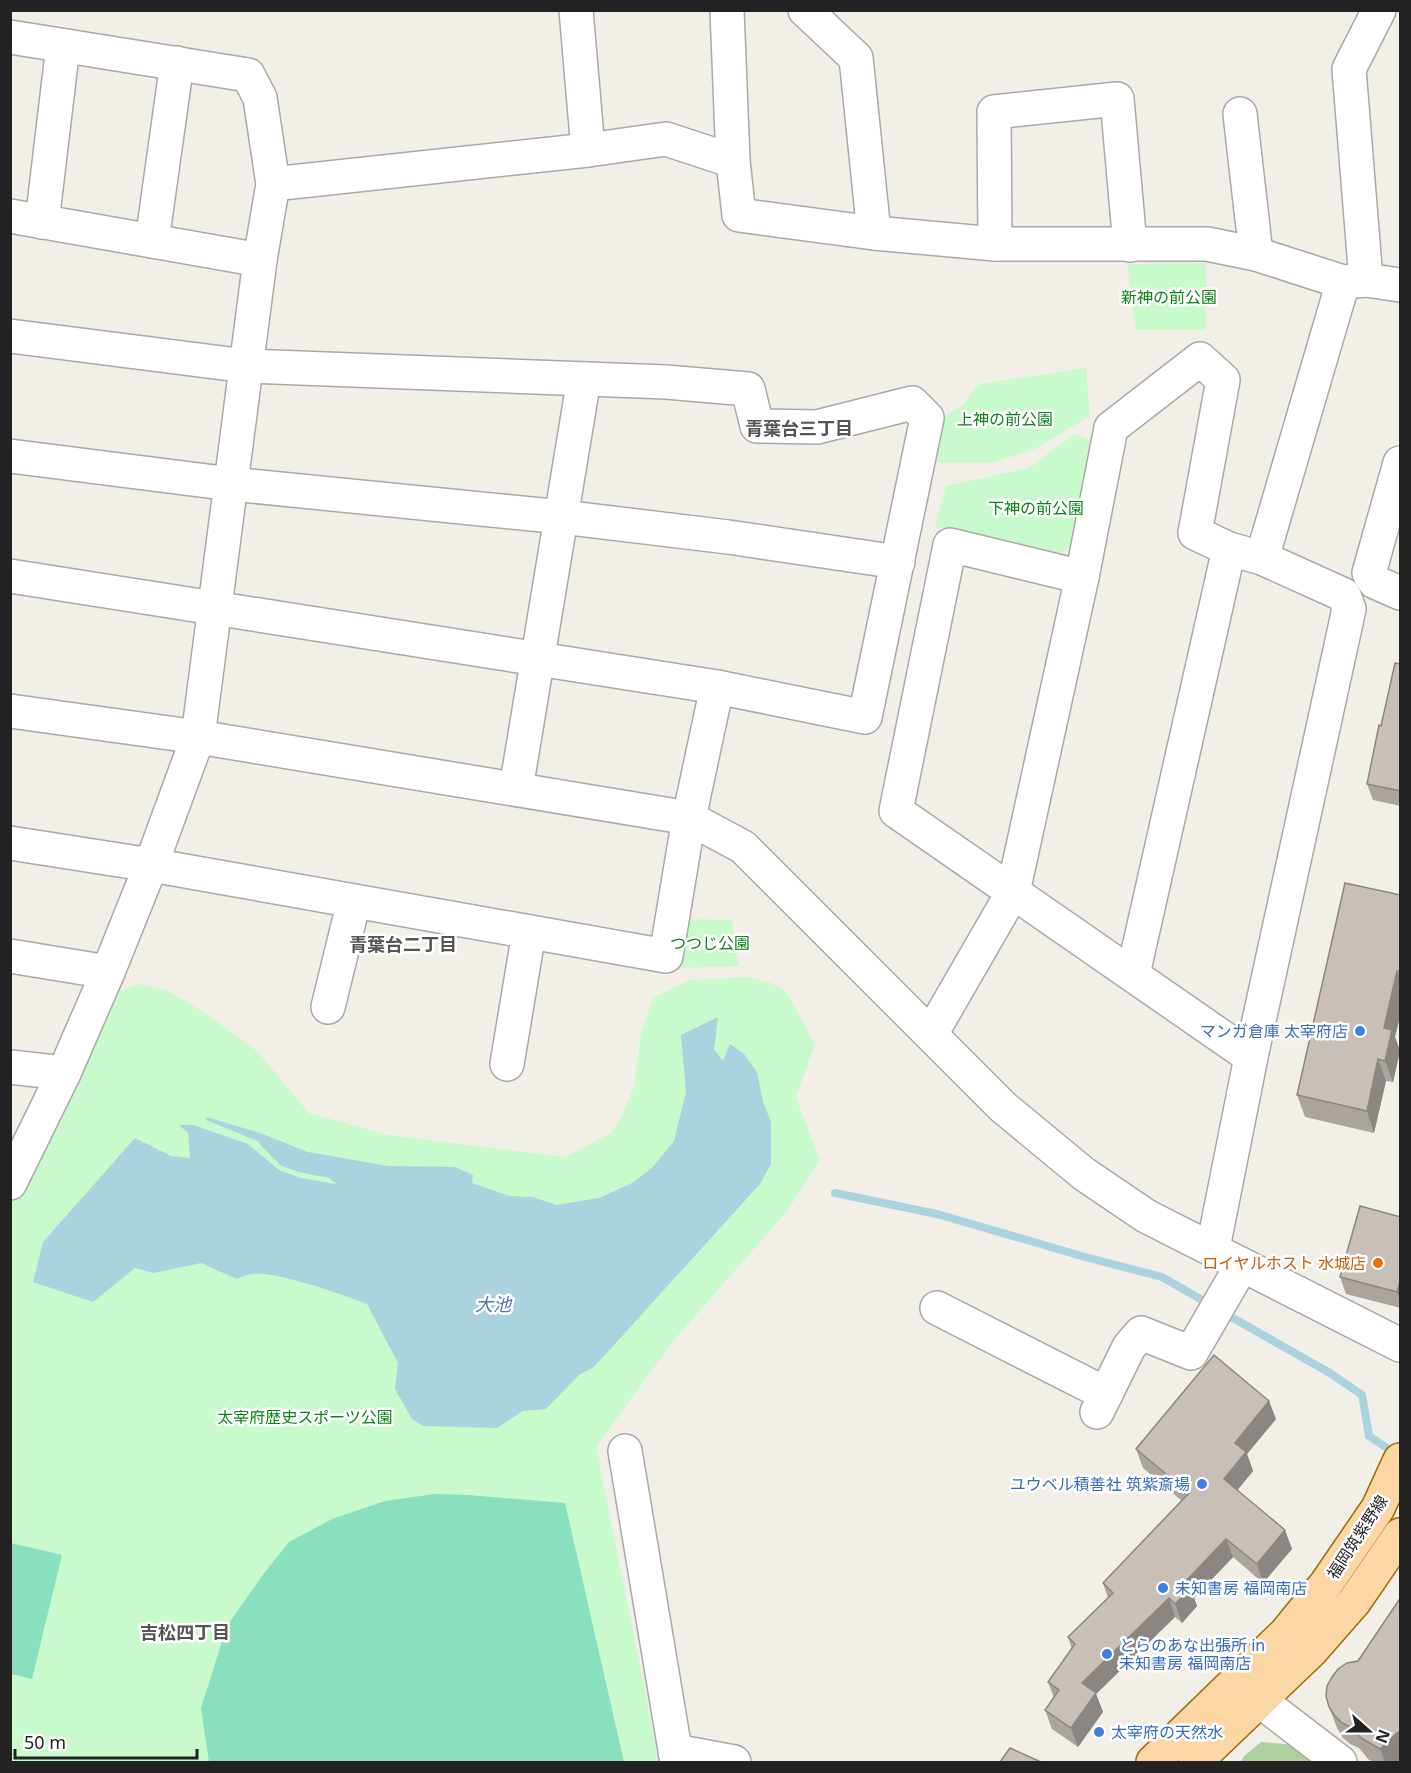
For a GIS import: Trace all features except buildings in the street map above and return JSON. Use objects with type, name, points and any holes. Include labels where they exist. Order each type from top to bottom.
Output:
[{"type":"main road","name":"福岡筑紫野線","points":[[1153,1762],[1286,1633],[1320,1592],[1378,1508],[1401,1460]]},
{"type":"main road","name":"福岡筑紫野線","points":[[1195,1762],[1312,1650],[1354,1602],[1401,1535]]},
{"type":"street","points":[[576,10],[588,150]]},
{"type":"street","points":[[728,10],[733,161],[739,215],[874,233],[995,244],[1207,244],[1256,254],[1355,281],[1401,285]]},
{"type":"street","points":[[805,10],[856,58],[874,233]]},
{"type":"street","points":[[1262,558],[1355,281],[1349,69],[1378,10]]},
{"type":"street","points":[[10,37],[248,75],[260,98],[273,184],[260,260],[198,737],[151,865],[108,972],[64,1073],[10,1183]]},
{"type":"street","points":[[42,222],[63,46]]},
{"type":"street","points":[[152,241],[177,63]]},
{"type":"street","points":[[995,244],[994,112],[1117,99],[1130,245]]},
{"type":"street","points":[[1240,114],[1256,254]]},
{"type":"street","points":[[273,184],[588,150],[666,139],[733,161]]},
{"type":"street","points":[[10,216],[260,260]]},
{"type":"street","points":[[10,336],[246,366],[666,382],[748,389],[757,426],[817,427],[912,403],[927,418],[865,717],[717,687],[10,576]]},
{"type":"street","points":[[931,1034],[1014,892],[1082,577],[1111,428],[1200,359],[1222,380],[1195,533],[1229,549],[1262,558],[1344,595],[1349,609],[1251,1057],[1213,1248]]},
{"type":"street","points":[[516,789],[584,379]]},
{"type":"street","points":[[10,456],[231,484],[562,517],[728,537],[898,562]]},
{"type":"street","points":[[1401,464],[1369,573],[1375,582],[1401,592]]},
{"type":"street","points":[[1082,577],[950,545],[896,811],[1251,1057]]},
{"type":"street","points":[[1133,974],[1229,549]]},
{"type":"street","points":[[10,843],[151,865],[666,956],[689,818],[717,687]]},
{"type":"street","points":[[10,711],[198,737],[689,818],[743,847],[1003,1107],[1084,1174],[1146,1216],[1401,1345]]},
{"type":"street","points":[[328,1007],[354,901]]},
{"type":"street","points":[[507,1065],[529,932]]},
{"type":"street","points":[[10,956],[108,972]]},
{"type":"street","points":[[10,1067],[64,1073]]},
{"type":"street","points":[[937,1308],[1101,1403],[1130,1347],[1141,1333],[1191,1353],[1242,1265]]},
{"type":"street","points":[[625,1451],[676,1756],[734,1762]]},
{"type":"street","points":[[1259,1700],[1340,1762]]},
{"type":"green space","name":"新神の前公園","points":[[1206,263],[1206,330],[1136,330],[1127,264]]},
{"type":"green space","name":"上神の前公園","points":[[1086,368],[1090,416],[1035,449],[991,463],[937,463],[940,419],[963,405],[979,384]]},
{"type":"green space","name":"下神の前公園","points":[[1074,434],[1091,440],[1071,546],[1060,554],[935,527],[946,486],[1029,468]]},
{"type":"green space","name":"つつじ公園","points":[[688,919],[732,920],[739,966],[680,968]]},
{"type":"green space","name":"太宰府歴史スポーツ公園","points":[[748,977],[771,983],[786,991],[815,1044],[796,1097],[820,1160],[787,1211],[674,1340],[596,1447],[659,1762],[11,1762],[11,1195],[112,994],[140,984],[168,991],[202,1011],[258,1052],[309,1113],[389,1135],[565,1157],[611,1133],[623,1114],[634,1086],[641,1034],[653,998],[690,980]]},
{"type":"green space","points":[[435,1494],[565,1503],[624,1762],[209,1762],[201,1708],[227,1626],[289,1542],[332,1519],[385,1501]]},
{"type":"green space","points":[[11,1543],[62,1555],[32,1679],[11,1674]]},
{"type":"green space","points":[[1261,1742],[1296,1745],[1334,1762],[1241,1762],[1244,1756]]},
{"type":"water","name":"大池","points":[[718,1017],[714,1049],[723,1061],[730,1044],[744,1054],[757,1072],[763,1102],[771,1122],[771,1164],[760,1184],[594,1367],[579,1375],[546,1409],[523,1411],[497,1428],[423,1426],[412,1419],[395,1389],[398,1363],[367,1304],[326,1289],[262,1274],[251,1274],[237,1279],[201,1263],[154,1273],[135,1268],[93,1302],[33,1282],[43,1242],[135,1138],[171,1156],[190,1158],[188,1133],[179,1125],[193,1125],[248,1144],[279,1170],[301,1178],[336,1184],[329,1178],[298,1172],[280,1165],[257,1141],[206,1120],[206,1117],[260,1133],[308,1152],[388,1166],[455,1167],[473,1175],[472,1183],[509,1196],[533,1197],[556,1205],[599,1198],[632,1183],[652,1168],[674,1141],[686,1092],[681,1035]]},
{"type":"waterway","points":[[835,1193],[937,1214],[1162,1277],[1211,1305]]},
{"type":"waterway","points":[[1224,1313],[1330,1373],[1362,1395],[1369,1436],[1396,1454]]},
{"type":"place","name":"マンガ倉庫 太宰府店","points":[[1360,1031]]},
{"type":"place","name":"ロイヤルホスト 水城店","points":[[1378,1263]]},
{"type":"place","name":"ユウベル積善社 筑紫斎場","points":[[1202,1484]]},
{"type":"place","name":"未知書房 福岡南店","points":[[1163,1588]]},
{"type":"place","name":"とらのあな出張所 in 未知書房 福岡南店","points":[[1107,1654]]},
{"type":"place","name":"太宰府の天然水","points":[[1099,1732]]},
{"type":"district","name":"青葉台三丁目","points":[[799,429]]},
{"type":"district","name":"青葉台二丁目","points":[[403,945]]},
{"type":"district","name":"吉松四丁目","points":[[185,1633]]}]
